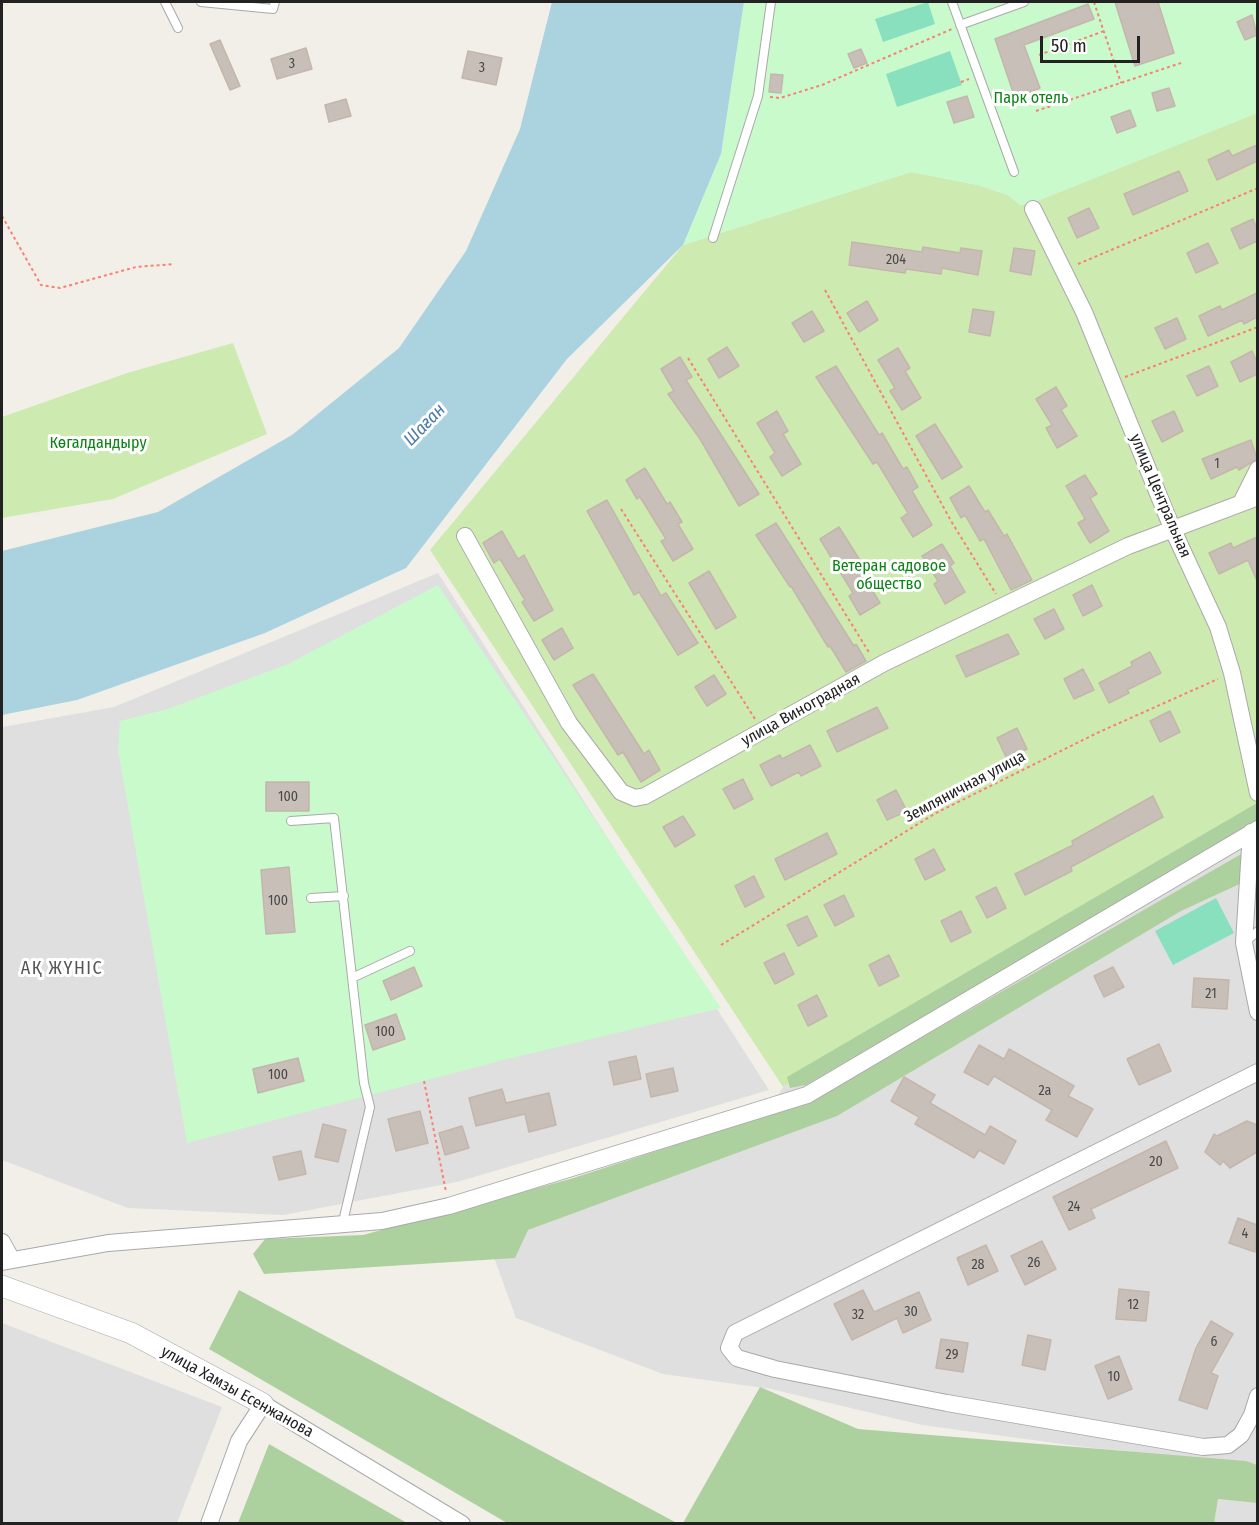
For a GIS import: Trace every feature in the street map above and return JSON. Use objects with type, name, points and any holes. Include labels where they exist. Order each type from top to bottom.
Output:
[{"type":"street","name":"улица Центральная","points":[[1033,209],[1084,312],[1172,528],[1218,627],[1232,673],[1256,782]]},
{"type":"street","points":[[1241,503],[1257,469]]},
{"type":"street","name":"улица Виноградная","points":[[465,536],[569,723],[621,792],[635,798],[645,796],[877,667],[1128,546],[1257,497]]},
{"type":"street","points":[[1254,830],[1244,942],[1257,1012]]},
{"type":"street","points":[[2,1242],[7,1261],[108,1243],[341,1227],[382,1221],[449,1206],[807,1095],[1254,830]]},
{"type":"street","points":[[1257,1072],[735,1333],[729,1348],[737,1358],[774,1369],[947,1403],[1203,1448],[1228,1445],[1241,1435],[1252,1414],[1257,1396]]},
{"type":"street","name":"улица Хамзы Есенжанова","points":[[2,1286],[131,1333],[263,1404],[462,1524]]},
{"type":"street","points":[[209,1524],[239,1442],[263,1404]]},
{"type":"lane","points":[[165,2],[178,28]]},
{"type":"lane","points":[[201,2],[273,9],[275,2]]},
{"type":"lane","points":[[713,238],[758,96],[771,2]]},
{"type":"lane","points":[[952,2],[1014,172]]},
{"type":"lane","points":[[960,26],[1024,2]]},
{"type":"lane","points":[[291,821],[334,818],[354,977],[364,1083],[370,1107],[341,1227]]},
{"type":"lane","points":[[311,898],[344,896]]},
{"type":"lane","points":[[1244,942],[1257,931]]},
{"type":"lane","points":[[354,977],[410,951]]},
{"type":"path","points":[[1094,2],[1121,82]]},
{"type":"path","points":[[758,96],[780,98],[822,85],[960,26]]},
{"type":"path","points":[[1039,55],[1104,31]]},
{"type":"path","points":[[1036,111],[1181,63]]},
{"type":"path","points":[[1064,270],[1257,188]]},
{"type":"path","points":[[2,216],[41,285],[60,288],[136,267],[174,264]]},
{"type":"path","points":[[825,290],[951,521],[1004,606]]},
{"type":"path","points":[[1112,382],[1257,327]]},
{"type":"path","points":[[688,358],[877,667]]},
{"type":"path","points":[[621,509],[763,731]]},
{"type":"path","name":"Земляничная улица","points":[[721,945],[936,813],[1097,733],[1232,673]]},
{"type":"path","points":[[424,1081],[449,1206]]},
{"type":"shaded area","name":"АҚ ЖҮНІС","points":[[438,573],[769,1090],[457,1182],[283,1215],[128,1208],[2,1160],[2,727],[114,707]]},
{"type":"shaded area","points":[[1257,813],[1257,1488],[1194,1458],[1084,1447],[922,1425],[771,1389],[663,1374],[516,1318],[483,1227],[779,1094],[783,1087]]},
{"type":"shaded area","points":[[2,1323],[222,1407],[177,1523],[2,1523]]},
{"type":"shaded area","points":[[1218,1499],[1257,1503],[1257,1523],[1214,1524]]},
{"type":"green space","name":"Парк отель","points":[[744,2],[1257,2],[1257,113],[1037,201],[1020,205],[1008,195],[978,185],[911,172],[683,245],[721,154]]},
{"type":"green space","points":[[928,2],[935,24],[883,42],[875,19]]},
{"type":"green space","points":[[950,51],[962,85],[897,107],[886,74]]},
{"type":"green space","name":"Ветеран садовое общество","points":[[1257,113],[1257,813],[783,1087],[430,550],[683,245],[911,172],[978,185],[1008,195],[1020,205],[1037,201]]},
{"type":"green space","name":"Көгалдандыру","points":[[233,343],[267,434],[113,499],[2,518],[2,417],[127,373]]},
{"type":"green space","points":[[438,585],[721,1008],[503,1060],[187,1143],[118,750],[120,721],[168,709],[288,664]]},
{"type":"green space","points":[[1257,803],[1257,822],[806,1085],[790,1088],[787,1077]]},
{"type":"green space","points":[[1257,845],[1257,876],[1181,911],[837,1116],[528,1230],[515,1258],[264,1274],[253,1254],[265,1239],[363,1235],[570,1179],[811,1101]]},
{"type":"green space","points":[[1216,898],[1234,933],[1173,965],[1155,931]]},
{"type":"green space","points":[[239,1290],[677,1523],[507,1523],[209,1349]]},
{"type":"green space","points":[[760,1387],[858,1429],[1246,1461],[1257,1465],[1257,1503],[1218,1499],[1214,1524],[683,1523]]},
{"type":"green space","points":[[269,1444],[407,1523],[238,1523]]},
{"type":"water","name":"Шаған","points":[[552,2],[744,2],[721,154],[683,245],[567,359],[406,568],[265,633],[77,700],[2,715],[2,551],[158,512],[292,435],[399,348],[466,251],[520,129]]},
{"type":"building","points":[[1115,2],[1158,2],[1174,53],[1135,66]]},
{"type":"building","points":[[1088,4],[1094,19],[1024,45],[1040,88],[1015,98],[995,39]]},
{"type":"building","points":[[1252,15],[1257,35],[1245,40],[1237,22]]},
{"type":"building","points":[[220,40],[240,86],[230,90],[210,44]]},
{"type":"building","points":[[306,48],[312,69],[277,79],[271,59]]},
{"type":"building","points":[[861,49],[867,63],[854,68],[848,54]]},
{"type":"building","points":[[468,51],[502,58],[496,85],[462,78]]},
{"type":"building","points":[[771,74],[783,75],[781,93],[769,92]]},
{"type":"building","points":[[1169,88],[1175,106],[1157,111],[1152,93]]},
{"type":"building","points":[[967,96],[974,117],[954,123],[947,102]]},
{"type":"building","points":[[346,99],[351,116],[329,122],[325,105]]},
{"type":"building","points":[[1130,110],[1136,126],[1117,133],[1111,117]]},
{"type":"building","points":[[1257,145],[1257,161],[1217,180],[1208,160],[1229,150],[1232,156]]},
{"type":"building","points":[[1179,171],[1188,191],[1133,215],[1124,194]]},
{"type":"building","points":[[1089,208],[1099,228],[1077,238],[1068,218]]},
{"type":"building","points":[[1253,219],[1257,229],[1257,241],[1240,249],[1231,229]]},
{"type":"building","points":[[852,242],[922,252],[923,247],[960,253],[961,248],[982,251],[978,275],[942,268],[941,274],[906,269],[905,273],[849,265]]},
{"type":"building","points":[[1208,243],[1218,263],[1196,273],[1187,253]]},
{"type":"building","points":[[1014,248],[1035,251],[1031,275],[1010,271]]},
{"type":"building","points":[[1257,293],[1257,317],[1244,324],[1242,320],[1208,336],[1199,316],[1220,306],[1222,310]]},
{"type":"building","points":[[867,301],[878,320],[859,332],[847,313]]},
{"type":"building","points":[[973,309],[994,312],[990,336],[969,332]]},
{"type":"building","points":[[812,311],[824,331],[804,342],[792,323]]},
{"type":"building","points":[[1177,318],[1186,339],[1165,349],[1155,328]]},
{"type":"building","points":[[727,347],[739,366],[719,378],[708,359]]},
{"type":"building","points":[[898,348],[910,368],[905,371],[921,398],[902,410],[890,391],[895,388],[878,360]]},
{"type":"building","points":[[1252,351],[1257,362],[1257,374],[1240,382],[1231,362]]},
{"type":"building","points":[[680,357],[692,377],[686,380],[759,494],[739,506],[700,439],[668,394],[674,391],[661,369]]},
{"type":"building","points":[[836,366],[879,435],[882,433],[903,469],[907,467],[918,487],[912,491],[932,525],[913,537],[901,518],[908,513],[877,462],[873,464],[816,377]]},
{"type":"building","points":[[1209,366],[1218,386],[1197,396],[1187,376]]},
{"type":"building","points":[[1056,387],[1067,406],[1061,410],[1077,436],[1057,448],[1046,428],[1052,425],[1036,399]]},
{"type":"building","points":[[777,411],[788,431],[783,434],[801,464],[782,476],[770,457],[775,453],[757,423]]},
{"type":"building","points":[[1174,411],[1183,431],[1162,442],[1152,421]]},
{"type":"building","points":[[935,424],[962,467],[942,479],[916,436]]},
{"type":"building","points":[[1251,440],[1257,459],[1239,470],[1237,467],[1211,479],[1202,459]]},
{"type":"building","points":[[645,468],[667,504],[670,502],[682,522],[678,524],[693,549],[673,561],[661,541],[666,539],[640,497],[637,499],[626,480]]},
{"type":"building","points":[[1085,475],[1097,494],[1090,498],[1109,531],[1090,543],[1078,523],[1085,519],[1066,486]]},
{"type":"building","points":[[969,486],[985,512],[988,510],[1004,536],[1007,534],[1032,580],[1011,590],[984,539],[980,541],[965,515],[961,518],[950,498]]},
{"type":"building","points":[[607,500],[661,596],[666,593],[698,643],[678,655],[639,592],[634,595],[587,511]]},
{"type":"building","points":[[776,523],[854,646],[856,644],[866,661],[846,672],[830,646],[828,647],[791,586],[756,535]]},
{"type":"building","points":[[839,527],[868,573],[863,575],[880,603],[860,615],[849,596],[853,593],[820,539]]},
{"type":"building","points":[[502,531],[518,559],[524,555],[553,610],[534,621],[522,602],[525,600],[500,559],[494,563],[483,543]]},
{"type":"building","points":[[1257,537],[1257,581],[1248,560],[1219,574],[1209,553],[1231,543],[1233,548]]},
{"type":"building","points":[[942,544],[954,563],[950,566],[965,592],[945,604],[934,584],[938,581],[922,556]]},
{"type":"building","points":[[709,571],[736,617],[716,629],[689,583]]},
{"type":"building","points":[[1092,585],[1102,606],[1083,616],[1073,595]]},
{"type":"building","points":[[1054,609],[1064,629],[1045,639],[1034,619]]},
{"type":"building","points":[[562,628],[573,648],[554,660],[542,640]]},
{"type":"building","points":[[1008,634],[1019,654],[966,677],[956,656]]},
{"type":"building","points":[[1150,652],[1161,673],[1127,690],[1129,693],[1109,703],[1099,683],[1132,666],[1131,662]]},
{"type":"building","points":[[1083,669],[1094,690],[1074,699],[1064,679]]},
{"type":"building","points":[[593,674],[644,754],[649,750],[660,770],[641,782],[623,752],[618,755],[573,685]]},
{"type":"building","points":[[714,675],[726,694],[707,706],[695,687]]},
{"type":"building","points":[[877,707],[888,728],[837,752],[827,731]]},
{"type":"building","points":[[1170,711],[1180,732],[1160,742],[1150,721]]},
{"type":"building","points":[[1017,728],[1027,749],[1007,759],[997,738]]},
{"type":"building","points":[[810,745],[821,766],[801,776],[799,772],[771,786],[760,765],[780,755],[782,759]]},
{"type":"building","points":[[743,779],[753,799],[734,809],[723,789]]},
{"type":"building","points":[[266,782],[309,782],[309,811],[266,811]]},
{"type":"building","points":[[896,790],[907,811],[887,820],[877,800]]},
{"type":"building","points":[[1153,796],[1163,817],[1071,867],[1072,871],[1025,895],[1015,874],[1073,845],[1072,841]]},
{"type":"building","points":[[683,816],[695,835],[675,847],[663,827]]},
{"type":"building","points":[[827,833],[837,854],[785,880],[775,859]]},
{"type":"building","points":[[934,849],[945,870],[925,880],[915,859]]},
{"type":"building","points":[[289,867],[295,932],[266,934],[261,870]]},
{"type":"building","points":[[754,876],[764,897],[745,907],[735,886]]},
{"type":"building","points":[[996,887],[1006,908],[987,918],[976,897]]},
{"type":"building","points":[[844,895],[854,916],[835,926],[824,905]]},
{"type":"building","points":[[961,911],[971,932],[951,942],[941,921]]},
{"type":"building","points":[[807,916],[817,936],[798,946],[787,925]]},
{"type":"building","points":[[784,953],[794,974],[775,984],[764,963]]},
{"type":"building","points":[[889,955],[899,976],[879,986],[869,965]]},
{"type":"building","points":[[414,967],[422,986],[391,1000],[383,981]]},
{"type":"building","points":[[1113,967],[1124,987],[1104,997],[1094,976]]},
{"type":"building","points":[[1194,978],[1229,980],[1227,1009],[1192,1007]]},
{"type":"building","points":[[817,995],[827,1016],[808,1026],[798,1005]]},
{"type":"building","points":[[396,1014],[405,1039],[373,1050],[365,1025]]},
{"type":"building","points":[[1159,1044],[1171,1071],[1139,1085],[1127,1059]]},
{"type":"building","points":[[979,1045],[1004,1059],[1009,1049],[1074,1086],[1068,1096],[1093,1109],[1077,1137],[1046,1120],[1052,1110],[994,1076],[988,1085],[964,1072]]},
{"type":"building","points":[[636,1056],[641,1079],[614,1085],[609,1062]]},
{"type":"building","points":[[298,1058],[304,1081],[258,1093],[253,1069]]},
{"type":"building","points":[[673,1068],[678,1091],[651,1097],[646,1074]]},
{"type":"building","points":[[904,1077],[935,1095],[930,1103],[985,1135],[990,1126],[1016,1141],[1004,1164],[979,1150],[974,1158],[915,1124],[919,1117],[891,1101]]},
{"type":"building","points":[[502,1089],[506,1103],[549,1093],[556,1125],[529,1132],[525,1114],[476,1126],[469,1098]]},
{"type":"building","points":[[420,1111],[428,1143],[396,1151],[388,1119]]},
{"type":"building","points":[[1247,1121],[1257,1125],[1257,1152],[1230,1168],[1223,1161],[1220,1165],[1205,1152],[1214,1134],[1217,1136]]},
{"type":"building","points":[[323,1124],[346,1130],[338,1162],[315,1157]]},
{"type":"building","points":[[462,1126],[469,1148],[445,1155],[439,1133]]},
{"type":"building","points":[[1166,1141],[1178,1168],[1091,1209],[1095,1218],[1069,1230],[1053,1197]]},
{"type":"building","points":[[301,1151],[306,1174],[279,1180],[273,1157]]},
{"type":"building","points":[[1238,1218],[1257,1225],[1255,1252],[1229,1243]]},
{"type":"building","points":[[1042,1241],[1056,1269],[1025,1285],[1011,1256]]},
{"type":"building","points":[[986,1245],[998,1271],[968,1285],[957,1258]]},
{"type":"building","points":[[1119,1289],[1149,1292],[1146,1321],[1116,1319]]},
{"type":"building","points":[[863,1290],[874,1312],[919,1292],[931,1320],[903,1333],[897,1318],[852,1340],[834,1304]]},
{"type":"building","points":[[1211,1321],[1233,1334],[1211,1373],[1218,1376],[1207,1409],[1179,1400],[1196,1348]]},
{"type":"building","points":[[1028,1335],[1051,1340],[1045,1370],[1022,1365]]},
{"type":"building","points":[[941,1339],[968,1343],[963,1372],[936,1368]]},
{"type":"building","points":[[1119,1356],[1132,1389],[1108,1399],[1095,1366]]},
{"type":"district","name":"АҚ ЖҮНІС","points":[[62,969]]}]
